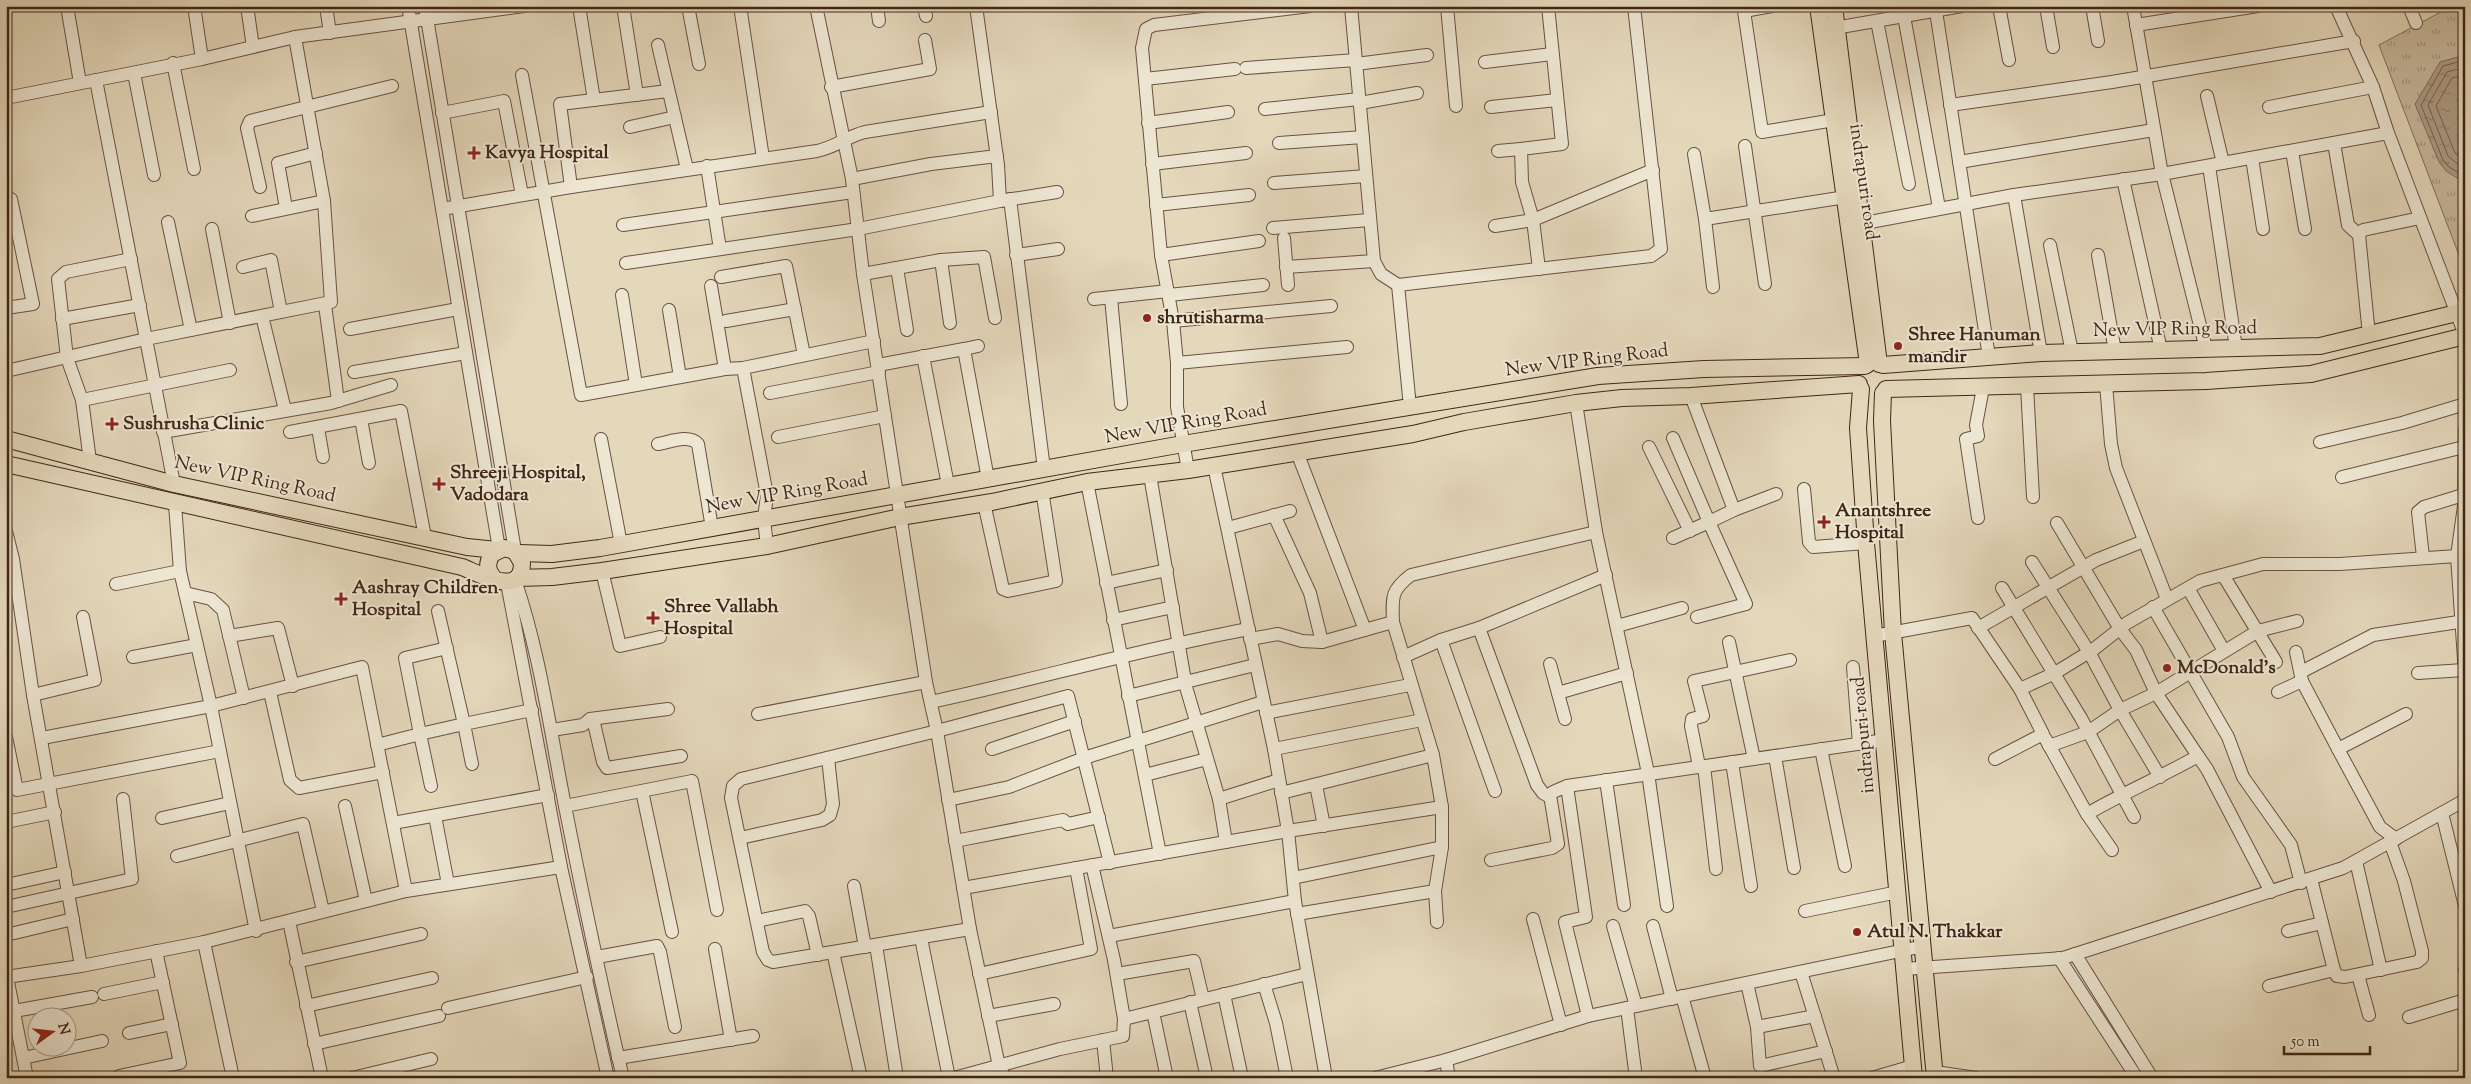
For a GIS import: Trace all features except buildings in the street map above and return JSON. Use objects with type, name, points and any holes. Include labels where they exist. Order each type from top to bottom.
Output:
[{"type":"main road","name":"indrapuri road","points":[[1818,6],[1834,120],[1852,196]]},
{"type":"main road","name":"indrapuri road","points":[[1834,6],[1838,28],[1855,225],[1874,365]]},
{"type":"main road","name":"New VIP Ring Road","points":[[6,439],[174,484],[467,547],[552,554],[621,544],[1183,444],[1598,376],[1704,369],[1874,365],[2041,353],[2320,346],[2461,313]]},
{"type":"main road","points":[[6,464],[509,580],[552,578],[767,546],[900,517],[984,503],[1087,482],[1188,470],[1413,434],[1464,422],[1576,403],[1622,398],[1860,386],[1873,395],[1884,391],[2106,384],[2311,374],[2465,336]]},
{"type":"main road","points":[[1860,386],[1860,371],[1874,365],[1889,374],[1884,391]]},
{"type":"main road","name":"indrapuri road","points":[[1860,386],[1858,428],[1866,543],[1914,1072]]},
{"type":"main road","name":"indrapuri road","points":[[1884,391],[1882,421],[1893,633],[1935,1075]]},
{"type":"main road","points":[[507,551],[521,558],[522,569],[509,580],[489,570],[488,565],[492,554],[507,551]]},
{"type":"street","points":[[67,6],[80,83]]},
{"type":"street","points":[[194,6],[202,59]]},
{"type":"street","points":[[247,6],[253,47]]},
{"type":"street","points":[[326,6],[330,33]]},
{"type":"street","points":[[408,6],[458,309],[507,551]]},
{"type":"street","points":[[425,6],[458,206],[507,551]]},
{"type":"street","points":[[6,98],[134,73],[173,63],[202,59],[295,37],[524,6]]},
{"type":"street","points":[[579,6],[594,100]]},
{"type":"street","points":[[623,6],[637,95]]},
{"type":"street","points":[[688,6],[698,64]]},
{"type":"street","points":[[740,6],[763,158]]},
{"type":"street","points":[[816,6],[831,87],[852,179],[863,274],[884,416],[926,682],[937,731],[962,888],[999,1066],[1005,1078]]},
{"type":"street","points":[[877,6],[879,21]]},
{"type":"street","points":[[976,6],[997,156],[1016,256],[1044,469]]},
{"type":"street","points":[[1188,470],[1177,407],[1177,363],[1173,321],[1161,255],[1148,123],[1142,48],[1146,29],[1154,25],[1245,11],[1310,6]]},
{"type":"street","points":[[1351,6],[1374,261],[1381,274],[1398,285],[1651,256],[1662,249],[1634,6]]},
{"type":"street","points":[[1447,6],[1456,106]]},
{"type":"street","points":[[1498,151],[1562,144],[1548,6]]},
{"type":"street","points":[[1772,6],[1744,11],[1762,132],[1834,120]]},
{"type":"street","points":[[1821,29],[1838,28],[1962,6]]},
{"type":"street","points":[[1999,6],[2009,60]]},
{"type":"street","points":[[2046,6],[2053,47]]},
{"type":"street","points":[[2092,6],[2098,42]]},
{"type":"street","points":[[2133,6],[2162,174],[2206,349]]},
{"type":"street","points":[[2136,25],[2258,6]]},
{"type":"street","points":[[2336,6],[2354,41],[2373,87],[2420,218],[2461,313],[2465,336]]},
{"type":"street","points":[[2409,6],[2416,23]]},
{"type":"street","points":[[1936,11],[1989,357]]},
{"type":"street","points":[[1904,16],[1939,208]]},
{"type":"street","points":[[1877,21],[1910,184]]},
{"type":"street","points":[[6,371],[191,330],[325,305],[330,302],[324,201],[295,37]]},
{"type":"street","points":[[831,87],[930,69],[925,40]]},
{"type":"street","points":[[1950,105],[2145,76],[2354,41]]},
{"type":"street","points":[[658,45],[687,169]]},
{"type":"street","points":[[1485,62],[1552,54]]},
{"type":"street","points":[[1145,79],[1240,68],[1356,62],[1427,55]]},
{"type":"street","points":[[173,63],[194,169]]},
{"type":"street","points":[[134,73],[154,175]]},
{"type":"street","points":[[522,75],[581,395],[725,369],[743,368],[874,341]]},
{"type":"street","points":[[96,80],[174,484]]},
{"type":"street","points":[[260,187],[247,128],[248,123],[308,106],[392,86]]},
{"type":"street","points":[[2269,107],[2373,87]]},
{"type":"street","points":[[571,187],[560,104],[668,91]]},
{"type":"street","points":[[1265,109],[1360,101],[1417,93]]},
{"type":"street","points":[[2207,96],[2223,164]]},
{"type":"street","points":[[1491,107],[1557,100]]},
{"type":"street","points":[[442,113],[504,101],[522,195]]},
{"type":"street","points":[[442,209],[544,191],[823,150],[843,143],[852,135],[865,132],[991,112]]},
{"type":"street","points":[[1148,123],[1228,112]]},
{"type":"street","points":[[630,127],[674,117]]},
{"type":"street","points":[[1959,162],[2154,130]]},
{"type":"street","points":[[1855,225],[2014,195],[2223,164],[2388,133]]},
{"type":"street","points":[[1279,143],[1363,137]]},
{"type":"street","points":[[2334,143],[2348,225],[2359,235],[2370,335]]},
{"type":"street","points":[[1744,146],[1765,284]]},
{"type":"street","points":[[1521,149],[1522,182],[1533,220],[1539,269]]},
{"type":"street","points":[[2292,151],[2305,230]]},
{"type":"street","points":[[1152,164],[1246,152]]},
{"type":"street","points":[[286,208],[278,163],[316,154]]},
{"type":"street","points":[[1694,154],[1705,219],[1713,287]]},
{"type":"street","points":[[852,179],[931,164],[997,156]]},
{"type":"street","points":[[2252,158],[2264,230]]},
{"type":"street","points":[[707,166],[720,249]]},
{"type":"street","points":[[2209,166],[2236,348]]},
{"type":"street","points":[[1495,226],[1533,220],[1653,170]]},
{"type":"street","points":[[1274,183],[1366,176]]},
{"type":"street","points":[[2123,179],[2161,350]]},
{"type":"street","points":[[623,225],[853,192]]},
{"type":"street","points":[[626,263],[858,230],[1005,200],[1057,192]]},
{"type":"street","points":[[1156,205],[1249,195]]},
{"type":"street","points":[[2014,195],[2041,353]]},
{"type":"street","points":[[1705,219],[1852,196]]},
{"type":"street","points":[[6,308],[33,304],[11,200]]},
{"type":"street","points":[[252,216],[324,201]]},
{"type":"street","points":[[2359,235],[2363,230],[2420,218]]},
{"type":"street","points":[[1273,228],[1369,220]]},
{"type":"street","points":[[168,222],[191,330]]},
{"type":"street","points":[[212,229],[230,323]]},
{"type":"street","points":[[1284,238],[1288,285]]},
{"type":"street","points":[[1161,255],[1259,241]]},
{"type":"street","points":[[2050,246],[2072,352]]},
{"type":"street","points":[[1016,256],[1058,249]]},
{"type":"street","points":[[2098,255],[2115,351]]},
{"type":"street","points":[[863,274],[941,260],[984,257],[995,318]]},
{"type":"street","points":[[90,461],[82,400],[66,358],[57,282],[60,275],[131,258]]},
{"type":"street","points":[[244,268],[271,260],[281,312]]},
{"type":"street","points":[[941,260],[950,323]]},
{"type":"street","points":[[1286,267],[1374,261]]},
{"type":"street","points":[[721,277],[786,266],[804,355]]},
{"type":"street","points":[[897,268],[907,330]]},
{"type":"street","points":[[1094,299],[1263,284]]},
{"type":"street","points":[[1398,285],[1410,407]]},
{"type":"street","points":[[711,286],[725,369]]},
{"type":"street","points":[[622,295],[636,384]]},
{"type":"street","points":[[1111,298],[1121,404]]},
{"type":"street","points":[[62,319],[140,305]]},
{"type":"street","points":[[325,305],[338,401]]},
{"type":"street","points":[[1173,321],[1331,306]]},
{"type":"street","points":[[350,329],[458,309]]},
{"type":"street","points":[[726,321],[795,309]]},
{"type":"street","points":[[669,310],[680,377]]},
{"type":"street","points":[[262,316],[285,410]]},
{"type":"street","points":[[770,394],[878,369],[923,356],[978,346]]},
{"type":"street","points":[[1177,363],[1347,347]]},
{"type":"street","points":[[964,349],[988,479]]},
{"type":"street","points":[[354,372],[466,353]]},
{"type":"street","points":[[923,356],[948,485]]},
{"type":"street","points":[[743,368],[768,495],[764,519],[767,546]]},
{"type":"street","points":[[82,400],[230,370]]},
{"type":"street","points":[[2106,384],[2114,462],[2167,599]]},
{"type":"street","points":[[164,432],[338,401],[391,386]]},
{"type":"street","points":[[2027,386],[2033,497]]},
{"type":"street","points":[[1978,518],[1966,439],[1978,436],[1976,424],[1983,388]]},
{"type":"street","points":[[1691,396],[1734,510]]},
{"type":"street","points":[[1576,403],[1596,532],[1648,773],[1667,906]]},
{"type":"street","points":[[2320,442],[2402,423],[2465,404]]},
{"type":"street","points":[[290,432],[401,411],[425,537]]},
{"type":"street","points":[[778,437],[884,416]]},
{"type":"street","points":[[361,419],[369,463]]},
{"type":"street","points":[[318,428],[323,457]]},
{"type":"street","points":[[2465,429],[2464,502],[2457,556],[2463,621],[2465,674]]},
{"type":"street","points":[[658,444],[688,438],[698,444],[712,528]]},
{"type":"street","points":[[1674,438],[1746,604],[1697,617]]},
{"type":"street","points":[[601,440],[621,544]]},
{"type":"street","points":[[1649,447],[1690,531]]},
{"type":"street","points":[[2342,478],[2464,447]]},
{"type":"street","points":[[1297,452],[1365,630]]},
{"type":"street","points":[[1214,466],[1274,749],[1288,831],[1297,914],[1326,1078]]},
{"type":"street","points":[[1150,474],[1185,682],[1195,722],[1219,799],[1226,842]]},
{"type":"street","points":[[1087,482],[1160,854]]},
{"type":"street","points":[[1804,489],[1809,542],[1813,547],[1866,543]]},
{"type":"street","points":[[984,503],[1003,589],[1008,591],[1056,581],[1042,490]]},
{"type":"street","points":[[1673,538],[1734,510],[1776,494]]},
{"type":"street","points":[[2423,557],[2418,512],[2424,507],[2464,502]]},
{"type":"street","points":[[175,504],[180,571],[211,706],[256,930]]},
{"type":"street","points":[[1228,528],[1290,511]]},
{"type":"street","points":[[1274,515],[1310,593],[1322,642]]},
{"type":"street","points":[[2057,523],[2120,629],[2136,650],[2156,693],[2207,769],[2271,892]]},
{"type":"street","points":[[6,532],[81,966]]},
{"type":"street","points":[[1436,922],[1436,891],[1442,847],[1442,807],[1434,756],[1410,685],[1393,622],[1392,601],[1396,586],[1411,575],[1596,532]]},
{"type":"street","points":[[1978,628],[2096,560],[2144,541]]},
{"type":"street","points":[[2020,689],[2055,673],[2089,652],[2153,607],[2200,581],[2263,564],[2340,564],[2457,556]]},
{"type":"street","points":[[2032,562],[2089,652],[2120,710],[2160,777]]},
{"type":"street","points":[[1106,583],[1167,570]]},
{"type":"street","points":[[116,584],[180,571]]},
{"type":"street","points":[[602,571],[620,646],[660,637]]},
{"type":"street","points":[[1403,657],[1441,640],[1478,628],[1606,575]]},
{"type":"street","points":[[2223,575],[2276,662]]},
{"type":"street","points":[[509,580],[561,866],[608,1078]]},
{"type":"street","points":[[509,580],[526,611],[623,1078]]},
{"type":"street","points":[[2002,588],[2055,673],[2134,817]]},
{"type":"street","points":[[2188,588],[2224,651]]},
{"type":"street","points":[[185,593],[211,599],[222,610],[244,698]]},
{"type":"street","points":[[1113,620],[1173,607]]},
{"type":"street","points":[[2153,607],[2228,737],[2243,777],[2291,845],[2322,923],[2337,976],[2345,978],[2417,962],[2422,958],[2422,951],[2393,840],[2380,827],[2338,749],[2302,676],[2296,652]]},
{"type":"street","points":[[1617,626],[1682,608]]},
{"type":"street","points":[[438,611],[472,764]]},
{"type":"street","points":[[33,695],[95,680],[83,617]]},
{"type":"street","points":[[1874,636],[1969,618],[2020,689],[2087,814],[2112,850]]},
{"type":"street","points":[[2049,746],[2088,732],[2120,710],[2156,693],[2258,631],[2297,620]]},
{"type":"street","points":[[2278,692],[2373,635],[2463,621]]},
{"type":"street","points":[[931,702],[1010,685],[1178,642],[1249,634],[1278,634],[1302,641],[1322,642],[1393,622]]},
{"type":"street","points":[[229,636],[278,628],[293,686]]},
{"type":"street","points":[[1478,628],[1537,785],[1543,793],[1550,797]]},
{"type":"street","points":[[1441,640],[1495,791]]},
{"type":"street","points":[[1729,642],[1754,759]]},
{"type":"street","points":[[134,657],[197,645]]},
{"type":"street","points":[[431,786],[405,658],[447,648]]},
{"type":"street","points":[[1716,869],[1701,766],[1690,726],[1692,719],[1703,716],[1694,681],[1790,660]]},
{"type":"street","points":[[1550,664],[1565,719]]},
{"type":"street","points":[[1128,696],[1255,666]]},
{"type":"street","points":[[42,738],[211,706],[362,667],[406,891]]},
{"type":"street","points":[[1853,667],[1859,744]]},
{"type":"street","points":[[2418,673],[2464,670]]},
{"type":"street","points":[[1558,693],[1627,673]]},
{"type":"street","points":[[758,714],[926,682]]},
{"type":"street","points":[[948,800],[1009,787],[1084,758],[1195,722],[1264,708],[1410,685]]},
{"type":"street","points":[[270,692],[290,780],[295,786],[299,788],[383,772]]},
{"type":"street","points":[[970,930],[773,962],[768,960],[763,952],[731,798],[736,781],[1068,696],[1110,862]]},
{"type":"street","points":[[552,730],[582,725],[593,719],[668,709]]},
{"type":"street","points":[[378,745],[532,710]]},
{"type":"street","points":[[2338,749],[2406,714]]},
{"type":"street","points":[[593,719],[603,762],[607,768],[681,756]]},
{"type":"street","points":[[1274,749],[1422,720]]},
{"type":"street","points":[[992,749],[1075,721]]},
{"type":"street","points":[[1995,758],[2043,734]]},
{"type":"street","points":[[6,737],[12,792],[220,751]]},
{"type":"street","points":[[1491,860],[1552,848],[1558,844],[1550,797],[1553,792],[1567,786],[1885,740]]},
{"type":"street","points":[[1821,749],[1845,866]]},
{"type":"street","points":[[1219,799],[1280,787],[1316,785],[1434,756]]},
{"type":"street","points":[[1775,756],[1794,868]]},
{"type":"street","points":[[2087,814],[2121,794],[2160,777],[2198,756]]},
{"type":"street","points":[[740,838],[822,820],[830,815],[833,804],[828,758]]},
{"type":"street","points":[[1145,775],[1208,759]]},
{"type":"street","points":[[1732,762],[1751,886]]},
{"type":"street","points":[[1606,780],[1624,905]]},
{"type":"street","points":[[565,806],[692,781],[717,910]]},
{"type":"street","points":[[1316,785],[1324,826]]},
{"type":"street","points":[[1567,786],[1586,917],[1565,922],[1588,1016]]},
{"type":"street","points":[[642,791],[672,932]]},
{"type":"street","points":[[393,823],[548,795]]},
{"type":"street","points":[[6,907],[132,879],[123,799]]},
{"type":"street","points":[[1904,969],[2059,958],[2075,954],[2343,868],[2465,800]]},
{"type":"street","points":[[162,818],[230,803]]},
{"type":"street","points":[[345,806],[366,901]]},
{"type":"street","points":[[962,888],[1288,831],[1442,807]]},
{"type":"street","points":[[6,822],[55,812]]},
{"type":"street","points":[[2442,813],[2463,885],[2465,906]]},
{"type":"street","points":[[436,816],[448,884]]},
{"type":"street","points":[[955,841],[1022,826],[1063,820],[1068,824],[1099,817]]},
{"type":"street","points":[[177,856],[303,824],[323,912]]},
{"type":"street","points":[[1293,878],[1442,847]]},
{"type":"street","points":[[2356,861],[2381,970]]},
{"type":"street","points":[[28,1078],[6,977],[81,966],[204,942],[406,891],[561,866]]},
{"type":"street","points":[[921,938],[955,1077],[1060,1049],[1123,1036],[1124,1019],[1117,974],[1092,866]]},
{"type":"street","points":[[979,974],[1091,950],[1076,868]]},
{"type":"street","points":[[6,885],[65,872]]},
{"type":"street","points":[[854,886],[870,946],[897,1078]]},
{"type":"street","points":[[1297,914],[1436,891]]},
{"type":"street","points":[[1805,911],[1898,892]]},
{"type":"street","points":[[1109,936],[1295,901]]},
{"type":"street","points":[[757,921],[805,911],[809,916],[818,955]]},
{"type":"street","points":[[6,935],[73,919]]},
{"type":"street","points":[[1533,919],[1561,1025]]},
{"type":"street","points":[[289,921],[296,962],[322,1078]]},
{"type":"street","points":[[2288,931],[2322,923]]},
{"type":"street","points":[[1613,926],[1632,1007],[1636,1078]]},
{"type":"street","points":[[1653,926],[1705,1078]]},
{"type":"street","points":[[296,962],[421,934]]},
{"type":"street","points":[[204,942],[233,1078]]},
{"type":"street","points":[[597,957],[657,946],[660,952],[675,1027]]},
{"type":"street","points":[[1375,1078],[1446,1060],[1588,1016],[1902,949],[1924,946]]},
{"type":"street","points":[[715,949],[731,1040]]},
{"type":"street","points":[[119,1076],[180,1063],[156,952]]},
{"type":"street","points":[[833,952],[861,1078]]},
{"type":"street","points":[[2075,954],[2152,1078]]},
{"type":"street","points":[[2059,958],[2137,1078]]},
{"type":"street","points":[[1117,974],[1194,961],[1207,1078]]},
{"type":"street","points":[[2269,986],[2334,970]]},
{"type":"street","points":[[1801,972],[1834,1078]]},
{"type":"street","points":[[1124,1019],[1307,974]]},
{"type":"street","points":[[2358,975],[2369,1015]]},
{"type":"street","points":[[314,1044],[587,977]]},
{"type":"street","points":[[306,1006],[432,978]]},
{"type":"street","points":[[14,1011],[163,982]]},
{"type":"street","points":[[1747,983],[1757,1027],[1760,1066],[1826,1051]]},
{"type":"street","points":[[1264,984],[1276,1023],[1287,1078]]},
{"type":"street","points":[[1224,994],[1242,1078]]},
{"type":"street","points":[[2410,1016],[2465,1000]]},
{"type":"street","points":[[988,1016],[1054,1004]]},
{"type":"street","points":[[1153,1012],[1167,1078]]},
{"type":"street","points":[[1757,1027],[1815,1016]]},
{"type":"street","points":[[129,1033],[172,1024]]},
{"type":"street","points":[[618,1058],[752,1036]]},
{"type":"street","points":[[23,1058],[102,1040]]},
{"type":"street","points":[[1103,1040],[1107,1078]]},
{"type":"street","points":[[352,1078],[431,1059]]},
{"type":"street","points":[[1446,1060],[1449,1078]]},
{"type":"street","points":[[1872,1078],[1914,1072]]},
{"type":"street","points":[[1935,1075],[1976,1078]]},
{"type":"green space","points":[[2452,6],[2465,6],[2465,271],[2379,45]]},
{"type":"water","points":[[2465,55],[2465,183],[2446,171],[2439,162],[2415,104],[2440,62]]},
{"type":"place","name":"Kavya Hospital","points":[[474,153]]},
{"type":"place","name":"shrutisharma","points":[[1147,318]]},
{"type":"place","name":"Shree Hanuman mandir","points":[[1898,346]]},
{"type":"place","name":"Sushrusha Clinic","points":[[112,424]]},
{"type":"place","name":"Shreeji Hospital, Vadodara","points":[[439,484]]},
{"type":"place","name":"Anantshree Hospital","points":[[1824,522]]},
{"type":"place","name":"Aashray Children Hospital","points":[[341,599]]},
{"type":"place","name":"Shree Vallabh Hospital","points":[[653,618]]},
{"type":"place","name":"McDonald's","points":[[2167,668]]},
{"type":"place","name":"Atul N. Thakkar","points":[[1857,932]]}]
